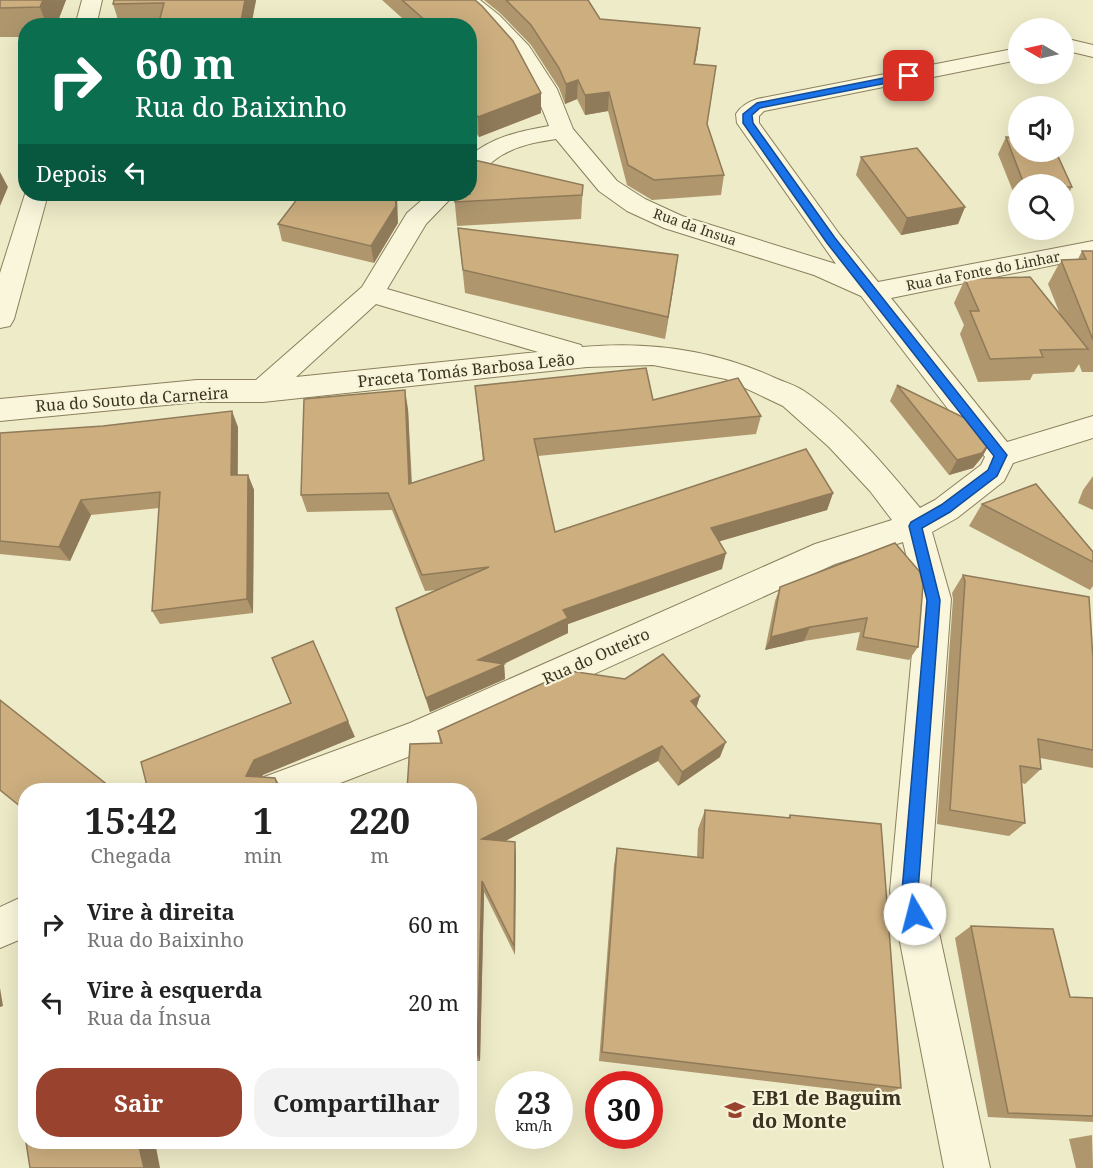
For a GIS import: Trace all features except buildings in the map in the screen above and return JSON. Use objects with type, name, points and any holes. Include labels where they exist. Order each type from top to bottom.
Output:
[{"type":"street","points":[[87,18],[92,0]]},
{"type":"street","name":"Rua da Insua","points":[[467,0],[492,20],[521,51],[546,89],[562,131],[608,186],[636,205],[673,222],[823,269],[873,292]]},
{"type":"street","points":[[1074,46],[1093,51]]},
{"type":"street","points":[[1008,56],[757,106],[747,114],[748,123],[831,241],[1001,455],[1093,427]]},
{"type":"street","points":[[477,162],[498,145],[519,137],[562,131]]},
{"type":"street","points":[[0,319],[34,201]]},
{"type":"street","points":[[263,391],[372,294],[416,219],[435,201]]},
{"type":"street","name":"Rua da Fonte do Linhar","points":[[873,292],[1093,249]]},
{"type":"street","name":"Praceta Tomás Barbosa Leão","points":[[372,294],[587,357]]},
{"type":"street","points":[[587,357],[653,355],[705,364],[732,370],[794,398],[840,438],[881,482],[915,526],[934,600],[910,891],[967,1168]]},
{"type":"street","name":"Praceta Tomás Barbosa Leão","points":[[263,391],[587,357]]},
{"type":"street","name":"Rua do Souto da Carneira","points":[[0,410],[197,391],[263,391]]},
{"type":"street","name":"Rua do Outeiro","points":[[295,783],[422,735],[826,553],[915,526],[945,508],[993,473],[1001,455]]},
{"type":"street","points":[[0,928],[18,919]]},
{"type":"place","name":"EB1 de Baguim do Monte","points":[[735,1110]]},
{"type":"route","points":[[909,76],[757,106],[747,114],[748,123],[831,241],[1001,455],[993,473],[945,508],[915,526],[934,600],[910,891],[915,914]]}]
